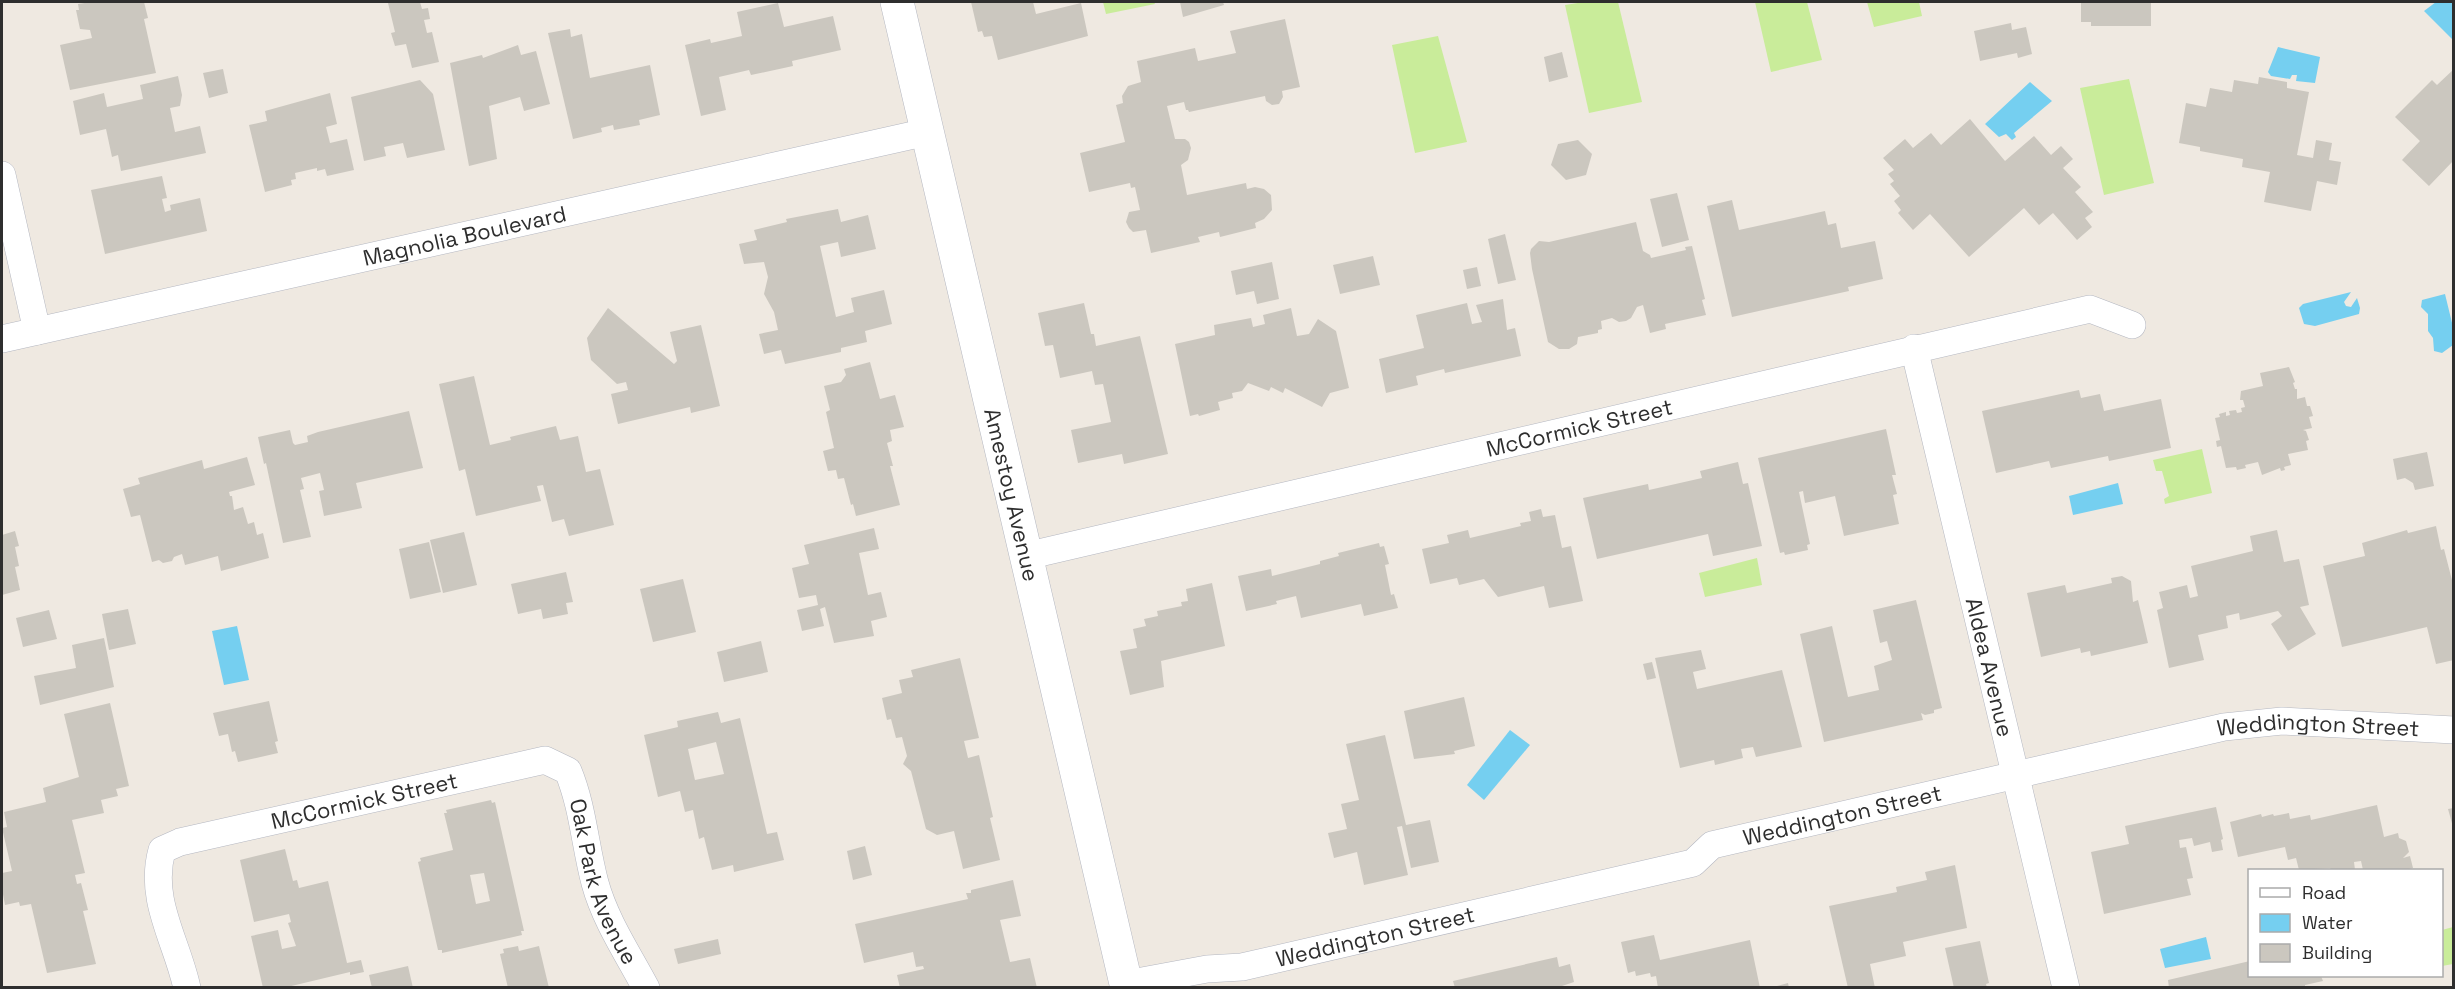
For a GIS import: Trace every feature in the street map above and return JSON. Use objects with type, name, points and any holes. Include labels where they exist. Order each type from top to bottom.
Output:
[{"type":"street","name":"Amestoy Avenue","points":[[897,2],[1126,986]]},
{"type":"street","name":"Magnolia Boulevard","points":[[2,339],[927,132]]},
{"type":"street","points":[[2,175],[37,331]]},
{"type":"street","name":"McCormick Street","points":[[1026,556],[1914,348],[2090,309],[2132,326]]},
{"type":"street","name":"Aldea Avenue","points":[[1914,348],[2066,987]]},
{"type":"street","name":"Weddington Street","points":[[1126,986],[1207,969],[1242,967],[1693,863],[1712,845],[2224,727],[2271,722],[2454,730]]},
{"type":"street","name":"McCormick Street","points":[[188,987],[164,921],[159,898],[158,864],[162,850],[170,845],[545,760],[568,771]]},
{"type":"street","name":"Oak Park Avenue","points":[[568,771],[576,791],[596,886],[615,930],[646,987]]},
{"type":"street","name":"Weddington Street","points":[[1216,987],[1242,967]]},
{"type":"green space","points":[[1103,2],[1154,2],[1155,4],[1106,14]]},
{"type":"green space","points":[[1584,2],[1618,2],[1642,102],[1589,113],[1565,5]]},
{"type":"green space","points":[[1755,2],[1807,2],[1822,60],[1771,72]]},
{"type":"green space","points":[[1867,2],[1919,2],[1922,16],[1874,27]]},
{"type":"green space","points":[[1438,36],[1467,142],[1415,153],[1392,45]]},
{"type":"green space","points":[[2129,79],[2154,183],[2104,195],[2080,88]]},
{"type":"green space","points":[[2202,449],[2212,493],[2165,504],[2164,499],[2169,496],[2162,471],[2156,471],[2153,460]]},
{"type":"green space","points":[[1757,558],[1762,585],[1705,597],[1699,573]]},
{"type":"green space","points":[[2453,927],[2453,964],[2443,966],[2443,930]]},
{"type":"water","points":[[2436,2],[2453,4],[2453,40],[2424,11]]},
{"type":"water","points":[[2278,47],[2320,57],[2315,83],[2296,81],[2297,75],[2292,75],[2290,79],[2271,76],[2268,72]]},
{"type":"water","points":[[2030,82],[2052,101],[2014,133],[2016,137],[2012,140],[2006,134],[1999,137],[1985,124]]},
{"type":"water","points":[[2351,292],[2344,302],[2346,306],[2351,307],[2357,298],[2359,314],[2315,326],[2304,324],[2299,308],[2303,304]]},
{"type":"water","points":[[2445,294],[2453,327],[2453,345],[2442,353],[2434,351],[2433,338],[2428,331],[2428,314],[2421,307],[2422,300]]},
{"type":"water","points":[[2118,483],[2123,504],[2073,515],[2069,496]]},
{"type":"water","points":[[237,626],[249,680],[224,685],[212,631]]},
{"type":"water","points":[[1510,730],[1530,745],[1484,800],[1467,785]]},
{"type":"water","points":[[2206,937],[2211,959],[2165,968],[2160,949]]},
{"type":"building","points":[[144,2],[148,18],[144,19],[156,73],[70,90],[60,45],[92,38],[90,30],[80,29],[76,10],[79,10],[78,4]]},
{"type":"building","points":[[420,2],[422,9],[428,8],[430,19],[424,20],[427,33],[432,32],[439,62],[412,68],[406,44],[395,46],[391,33],[395,32],[388,3]]},
{"type":"building","points":[[971,2],[1033,2],[1036,14],[1081,3],[1088,36],[998,60],[992,36],[984,37],[982,31],[978,32]]},
{"type":"building","points":[[1180,2],[1223,2],[1224,5],[1183,17]]},
{"type":"building","points":[[2081,2],[2151,2],[2151,26],[2091,26],[2091,22],[2081,22]]},
{"type":"building","points":[[778,3],[784,27],[833,16],[841,50],[792,61],[793,66],[751,75],[749,70],[719,77],[726,110],[701,116],[685,45],[710,39],[711,43],[742,36],[737,12]]},
{"type":"building","points":[[1285,19],[1300,87],[1282,91],[1283,97],[1279,104],[1272,105],[1266,101],[1265,96],[1189,112],[1184,102],[1167,106],[1175,139],[1185,139],[1191,148],[1188,160],[1181,165],[1187,195],[1246,183],[1247,189],[1255,187],[1264,189],[1271,195],[1272,210],[1264,219],[1255,223],[1256,228],[1220,237],[1219,232],[1198,237],[1200,242],[1151,253],[1146,230],[1133,232],[1126,222],[1129,212],[1140,210],[1135,187],[1131,188],[1130,183],[1089,192],[1080,153],[1125,142],[1116,105],[1123,103],[1122,96],[1128,86],[1141,82],[1137,61],[1195,48],[1198,61],[1236,53],[1230,31]]},
{"type":"building","points":[[2011,23],[2012,30],[2026,27],[2032,54],[2018,58],[2017,53],[1980,61],[1974,31]]},
{"type":"building","points":[[570,29],[571,37],[582,34],[590,78],[650,65],[660,115],[639,120],[640,125],[614,130],[613,125],[601,128],[602,132],[573,139],[548,33]]},
{"type":"building","points":[[518,45],[521,55],[536,51],[550,104],[524,111],[520,97],[489,106],[497,159],[469,166],[450,63],[482,55],[483,58]]},
{"type":"building","points":[[1562,52],[1568,77],[1549,82],[1544,57]]},
{"type":"building","points":[[223,69],[228,93],[209,98],[203,73]]},
{"type":"building","points":[[2454,69],[2454,160],[2429,186],[2402,160],[2420,141],[2395,117],[2432,80],[2437,85]]},
{"type":"building","points":[[178,76],[182,95],[180,106],[170,108],[175,132],[200,126],[206,153],[121,171],[118,155],[112,157],[106,129],[80,135],[73,101],[104,93],[107,107],[143,99],[140,85]]},
{"type":"building","points":[[2259,77],[2287,82],[2287,88],[2309,92],[2297,155],[2313,158],[2316,140],[2332,143],[2329,160],[2341,162],[2337,185],[2317,181],[2311,211],[2264,202],[2270,172],[2242,167],[2243,159],[2200,151],[2200,147],[2179,143],[2186,103],[2206,107],[2210,88],[2232,92],[2234,80],[2258,84]]},
{"type":"building","points":[[420,80],[433,94],[445,150],[407,158],[403,143],[384,147],[386,156],[364,161],[351,97]]},
{"type":"building","points":[[330,93],[337,124],[326,127],[330,143],[347,139],[354,170],[327,176],[325,169],[317,171],[317,168],[295,173],[296,179],[291,180],[292,185],[265,192],[249,125],[267,121],[265,111]]},
{"type":"building","points":[[1970,119],[2005,161],[2034,136],[2051,155],[2061,146],[2073,159],[2063,168],[2081,187],[2075,192],[2093,212],[2085,218],[2092,227],[2077,240],[2053,213],[2039,225],[2024,208],[1969,257],[1930,214],[1913,230],[1898,213],[1901,210],[1894,201],[1900,196],[1890,184],[1894,181],[1888,174],[1894,170],[1883,158],[1905,139],[1913,148],[1931,133],[1941,145]]},
{"type":"building","points":[[1578,140],[1592,154],[1586,175],[1566,180],[1551,165],[1558,144]]},
{"type":"building","points":[[162,176],[167,198],[162,199],[165,212],[171,210],[170,205],[200,198],[207,231],[105,254],[91,190]]},
{"type":"building","points":[[1677,193],[1689,240],[1662,247],[1650,199]]},
{"type":"building","points":[[1732,200],[1739,230],[1825,211],[1828,225],[1836,223],[1841,248],[1875,241],[1883,279],[1848,287],[1849,291],[1732,317],[1707,206]]},
{"type":"building","points":[[838,209],[841,222],[868,215],[876,249],[841,257],[838,242],[820,246],[836,317],[854,312],[851,298],[884,290],[892,324],[865,331],[867,342],[841,348],[841,352],[785,364],[781,350],[764,354],[759,334],[778,330],[774,312],[764,294],[768,277],[764,262],[744,264],[739,244],[757,240],[754,230],[787,222],[786,219]]},
{"type":"building","points":[[1636,222],[1643,251],[1651,258],[1686,250],[1685,247],[1692,246],[1705,299],[1702,300],[1706,315],[1665,324],[1666,329],[1650,333],[1643,305],[1637,307],[1631,318],[1626,321],[1619,322],[1612,318],[1601,321],[1602,329],[1598,330],[1598,333],[1578,337],[1577,344],[1569,349],[1559,349],[1548,342],[1532,269],[1531,249],[1539,241],[1549,242]]},
{"type":"building","points":[[1505,234],[1516,280],[1498,284],[1488,239]]},
{"type":"building","points":[[1373,256],[1380,285],[1340,294],[1333,265]]},
{"type":"building","points":[[1272,262],[1279,299],[1257,304],[1254,291],[1236,295],[1231,271]]},
{"type":"building","points":[[1477,267],[1481,286],[1467,289],[1463,270]]},
{"type":"building","points":[[1503,299],[1507,330],[1515,328],[1521,356],[1445,373],[1444,369],[1416,376],[1418,385],[1386,393],[1379,359],[1424,348],[1416,315],[1467,303],[1472,324],[1482,322],[1476,305]]},
{"type":"building","points":[[1084,303],[1096,346],[1140,336],[1168,454],[1124,464],[1122,454],[1078,463],[1071,430],[1111,422],[1103,384],[1095,385],[1092,371],[1060,378],[1053,345],[1045,346],[1038,313]]},
{"type":"building","points":[[608,308],[674,364],[677,361],[670,332],[701,325],[720,406],[691,413],[690,407],[618,424],[611,394],[628,390],[626,382],[617,384],[591,360],[587,338]]},
{"type":"building","points":[[1291,308],[1297,336],[1309,334],[1318,319],[1336,331],[1349,388],[1330,393],[1322,407],[1285,388],[1283,393],[1271,387],[1269,391],[1248,383],[1242,391],[1232,393],[1233,398],[1218,402],[1220,410],[1190,416],[1175,344],[1215,335],[1214,325],[1251,318],[1253,327],[1265,324],[1263,315]]},
{"type":"building","points":[[870,362],[880,399],[895,395],[904,427],[890,430],[892,441],[887,443],[900,505],[856,516],[844,478],[838,479],[836,470],[828,471],[823,451],[834,448],[826,412],[830,410],[824,386],[841,382],[846,375],[844,369]]},
{"type":"building","points":[[2289,367],[2295,382],[2293,383],[2295,389],[2297,389],[2297,399],[2305,397],[2313,416],[2309,417],[2312,428],[2303,430],[2306,431],[2309,440],[2306,441],[2308,450],[2288,454],[2291,465],[2284,467],[2285,470],[2281,471],[2280,468],[2262,475],[2258,462],[2245,465],[2246,468],[2237,470],[2236,467],[2226,468],[2221,446],[2217,447],[2216,441],[2220,440],[2215,418],[2226,412],[2226,416],[2230,415],[2229,411],[2242,412],[2241,408],[2245,407],[2243,400],[2240,400],[2241,391],[2263,386],[2260,373]]},
{"type":"building","points":[[474,376],[490,445],[511,440],[510,437],[556,426],[560,440],[578,436],[586,472],[600,469],[614,525],[569,536],[564,519],[552,522],[543,485],[537,486],[541,501],[476,516],[465,469],[459,471],[439,384]]},
{"type":"building","points":[[2079,390],[2081,398],[2100,394],[2104,411],[2161,399],[2171,448],[2109,461],[2108,456],[2051,468],[2049,461],[1996,473],[1982,411]]},
{"type":"building","points":[[409,411],[423,468],[356,483],[362,508],[324,516],[319,491],[324,490],[320,473],[301,478],[304,489],[300,490],[311,537],[283,543],[266,463],[264,464],[258,437],[290,430],[295,445],[308,442],[307,436],[318,432]]},
{"type":"building","points":[[1886,429],[1896,475],[1892,475],[1897,494],[1893,495],[1899,524],[1844,536],[1835,496],[1805,503],[1803,491],[1799,492],[1810,544],[1807,545],[1808,550],[1785,555],[1784,552],[1780,553],[1758,458]]},
{"type":"building","points":[[2427,452],[2434,486],[2415,490],[2413,483],[2405,478],[2397,480],[2393,459]]},
{"type":"building","points":[[247,457],[255,485],[229,492],[232,496],[234,510],[243,507],[248,524],[254,522],[257,535],[263,533],[269,558],[221,571],[218,556],[185,565],[182,554],[174,557],[172,561],[152,562],[140,515],[131,517],[123,489],[140,484],[138,478],[202,460],[204,469]]},
{"type":"building","points":[[1738,462],[1743,484],[1748,483],[1762,546],[1713,556],[1708,534],[1597,559],[1583,498],[1648,484],[1649,490],[1702,478],[1700,471]]},
{"type":"building","points":[[1541,509],[1543,517],[1555,515],[1562,548],[1571,546],[1583,601],[1549,608],[1544,586],[1498,597],[1484,579],[1459,585],[1457,578],[1430,584],[1422,549],[1449,543],[1447,535],[1468,530],[1470,538],[1521,526],[1520,523],[1531,521],[1529,512]]},
{"type":"building","points":[[2436,526],[2441,550],[2444,549],[2454,588],[2454,660],[2436,664],[2427,627],[2342,647],[2323,566],[2365,556],[2362,543],[2407,530],[2408,533]]},
{"type":"building","points":[[874,528],[879,549],[859,553],[868,595],[881,592],[887,617],[871,621],[874,636],[834,643],[825,607],[820,609],[824,626],[802,631],[797,610],[818,605],[816,595],[799,598],[792,568],[809,564],[804,545]]},
{"type":"building","points":[[2277,530],[2284,562],[2299,559],[2309,605],[2300,607],[2316,634],[2288,651],[2271,624],[2282,616],[2278,611],[2240,620],[2239,613],[2226,616],[2228,628],[2198,635],[2204,660],[2169,668],[2157,610],[2163,608],[2159,592],[2187,585],[2190,598],[2198,596],[2191,566],[2253,551],[2250,536]]},
{"type":"building","points":[[15,531],[19,546],[15,547],[19,566],[15,567],[20,590],[2,595],[2,535]]},
{"type":"building","points":[[464,532],[477,585],[443,593],[430,540]]},
{"type":"building","points":[[429,542],[441,592],[410,599],[399,549]]},
{"type":"building","points":[[1379,543],[1380,547],[1384,546],[1389,564],[1385,565],[1391,595],[1394,594],[1398,608],[1364,616],[1361,604],[1301,618],[1296,596],[1276,601],[1277,604],[1246,611],[1238,576],[1271,569],[1272,576],[1320,564],[1320,561],[1339,556],[1338,553]]},
{"type":"building","points":[[566,572],[573,602],[566,603],[568,614],[543,619],[541,609],[518,614],[511,584]]},
{"type":"building","points":[[2122,576],[2131,581],[2133,602],[2138,600],[2148,643],[2091,656],[2090,651],[2081,653],[2080,648],[2041,657],[2027,593],[2065,585],[2067,593],[2112,583],[2111,578]]},
{"type":"building","points":[[683,579],[696,632],[653,642],[640,589]]},
{"type":"building","points":[[1212,583],[1225,646],[1161,661],[1164,687],[1130,695],[1120,651],[1137,648],[1133,629],[1146,626],[1144,619],[1158,616],[1157,611],[1182,606],[1181,602],[1188,601],[1186,589]]},
{"type":"building","points":[[1916,600],[1942,708],[1934,710],[1934,713],[1925,715],[1921,713],[1923,720],[1824,742],[1800,634],[1832,626],[1848,697],[1879,690],[1874,666],[1892,660],[1887,641],[1880,643],[1873,610]]},
{"type":"building","points":[[128,609],[136,644],[109,650],[102,614]]},
{"type":"building","points":[[49,610],[57,639],[23,647],[16,618]]},
{"type":"building","points":[[104,638],[114,687],[40,705],[34,676],[76,668],[72,645]]},
{"type":"building","points":[[761,641],[768,672],[724,682],[717,652]]},
{"type":"building","points":[[1701,650],[1706,669],[1693,672],[1697,689],[1782,670],[1802,747],[1756,757],[1753,747],[1741,749],[1743,758],[1715,765],[1714,760],[1680,768],[1655,658]]},
{"type":"building","points":[[960,658],[979,738],[964,741],[968,758],[979,755],[1000,860],[963,869],[954,831],[937,835],[926,829],[911,771],[903,764],[907,756],[902,737],[896,738],[891,719],[887,720],[882,698],[902,693],[899,680],[913,677],[911,670]]},
{"type":"building","points":[[1652,662],[1656,678],[1647,680],[1643,664]]},
{"type":"building","points":[[1464,697],[1475,746],[1454,751],[1455,754],[1414,759],[1404,711]]},
{"type":"building","points":[[269,701],[278,741],[275,742],[278,753],[238,762],[235,751],[232,752],[228,734],[219,736],[213,713]]},
{"type":"building","points":[[110,703],[129,786],[116,789],[118,796],[101,800],[104,813],[72,820],[85,873],[75,875],[77,884],[81,883],[88,910],[83,911],[96,964],[47,973],[31,904],[20,906],[19,902],[5,905],[2,873],[12,871],[2,828],[7,827],[4,812],[46,802],[43,788],[79,777],[64,714]]},
{"type":"building","points":[[718,712],[721,723],[740,718],[767,834],[777,832],[784,860],[734,872],[733,865],[712,870],[704,837],[699,839],[693,810],[685,812],[680,791],[658,797],[644,735],[678,727],[677,721]],"holes":[[[716,742],[724,774],[695,780],[688,749]]]},
{"type":"building","points":[[1385,735],[1406,825],[1430,820],[1439,862],[1411,868],[1402,826],[1397,827],[1408,875],[1364,885],[1357,852],[1334,858],[1328,833],[1347,829],[1341,804],[1359,800],[1346,744]]},
{"type":"building","points":[[491,800],[492,803],[495,802],[524,931],[521,931],[522,935],[442,953],[442,950],[438,950],[418,862],[421,861],[420,858],[453,850],[444,813],[447,813],[446,810]],"holes":[[[484,873],[490,901],[476,904],[470,875]]]},
{"type":"building","points":[[2377,805],[2384,837],[2398,833],[2399,838],[2406,841],[2409,852],[2403,858],[2410,856],[2413,868],[2363,869],[2361,861],[2354,862],[2355,869],[2299,869],[2296,858],[2288,860],[2285,847],[2238,857],[2230,822],[2261,814],[2262,817],[2289,813],[2290,819],[2310,815],[2311,820]]},
{"type":"building","points":[[2216,807],[2223,850],[2212,852],[2210,842],[2194,846],[2192,838],[2179,840],[2180,848],[2186,847],[2193,878],[2187,879],[2191,895],[2104,914],[2091,852],[2129,844],[2125,826]]},
{"type":"building","points":[[2454,808],[2454,827],[2453,827],[2448,809]]},
{"type":"building","points":[[865,846],[872,875],[853,880],[847,851]]},
{"type":"building","points":[[285,849],[293,881],[297,880],[299,888],[328,881],[347,963],[361,960],[364,972],[350,975],[350,972],[283,988],[263,988],[251,936],[278,930],[282,949],[296,946],[288,923],[291,922],[289,914],[254,922],[240,860]]},
{"type":"building","points":[[1955,865],[1967,928],[1903,942],[1906,956],[1870,964],[1875,988],[1848,988],[1829,906],[1897,892],[1896,887],[1927,880],[1925,872]]},
{"type":"building","points":[[1013,880],[1021,916],[1000,920],[1010,962],[1030,958],[1037,988],[900,988],[897,975],[924,969],[923,966],[916,967],[913,952],[864,963],[855,924],[968,899],[966,893],[971,893],[971,890]]},
{"type":"building","points":[[1654,935],[1660,960],[1750,940],[1760,988],[1658,988],[1656,976],[1651,977],[1650,973],[1636,976],[1635,971],[1628,973],[1621,942]]},
{"type":"building","points":[[718,939],[721,954],[678,964],[674,949]]},
{"type":"building","points":[[1980,941],[1989,983],[1986,984],[1987,988],[1954,988],[1945,948]]},
{"type":"building","points":[[518,946],[519,951],[539,946],[549,988],[508,988],[500,954],[504,953],[503,949]]},
{"type":"building","points":[[1557,957],[1559,967],[1570,964],[1574,982],[1556,988],[1455,988],[1453,981]]},
{"type":"building","points":[[2248,961],[2248,977],[2321,977],[2323,981],[2305,985],[2305,988],[2169,988],[2168,980]]},
{"type":"building","points":[[408,966],[413,988],[372,988],[369,975]]},
{"type":"building","points":[[1788,983],[1789,988],[1773,988],[1773,987]]}]
